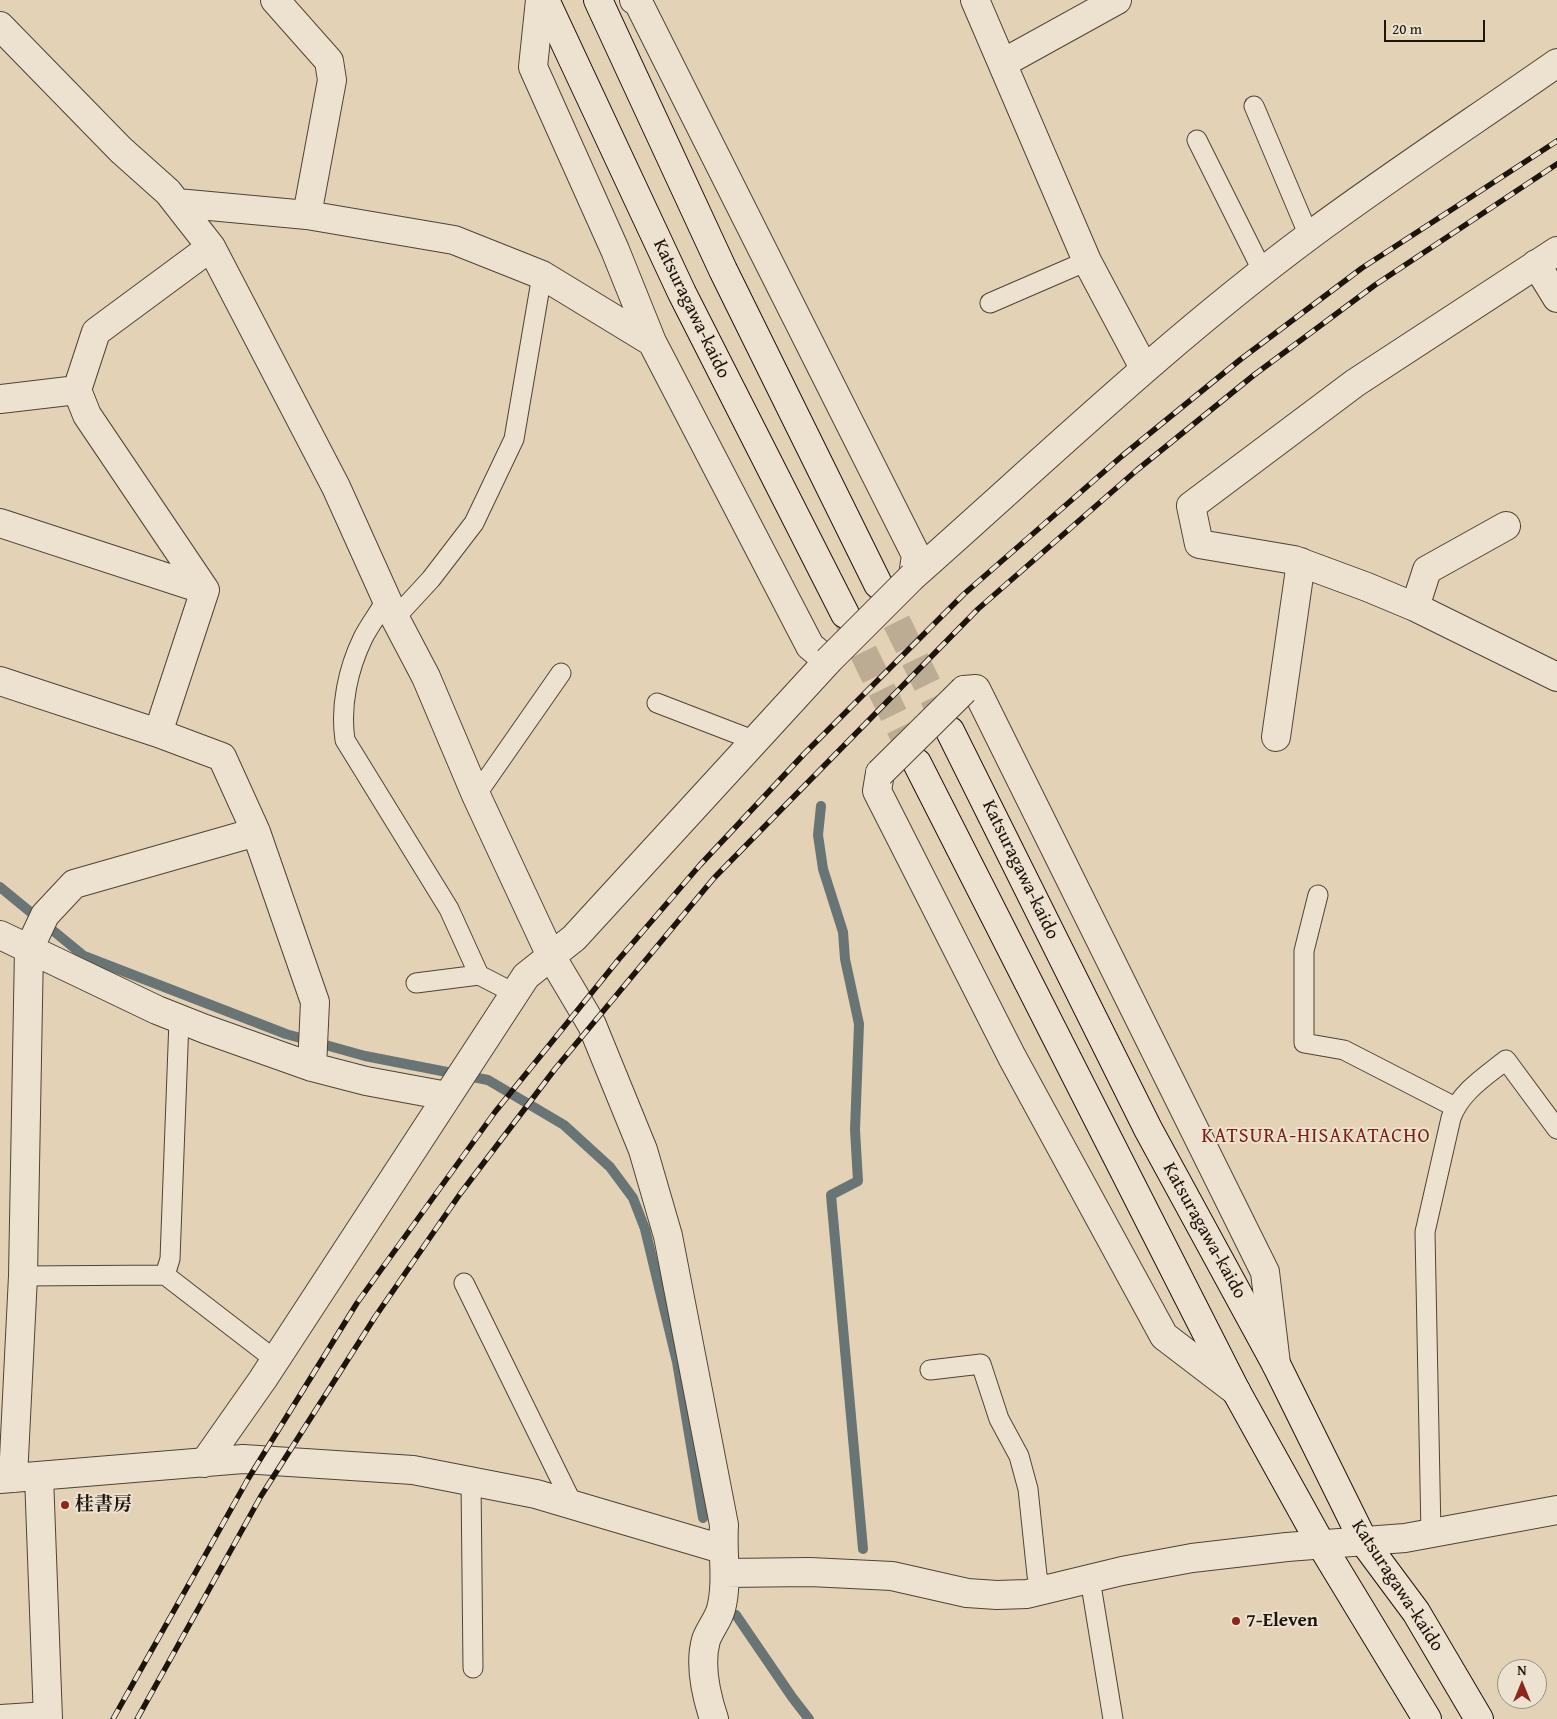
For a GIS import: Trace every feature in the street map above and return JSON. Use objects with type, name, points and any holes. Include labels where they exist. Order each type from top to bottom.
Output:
[{"type":"street","points":[[275,0],[329,62],[332,80],[308,215]]},
{"type":"street","points":[[540,0],[533,66],[615,250],[652,342],[810,646],[828,661]]},
{"type":"street","name":"Katsuragawa-kaido","points":[[545,0],[682,293],[845,614]]},
{"type":"street","points":[[598,0],[722,270],[878,584]]},
{"type":"street","points":[[634,0],[638,2],[916,555],[913,576]]},
{"type":"street","points":[[975,0],[1087,262],[1144,368]]},
{"type":"street","points":[[1003,63],[1117,0]]},
{"type":"street","points":[[0,26],[121,150],[168,192],[211,247],[336,487],[391,608],[426,677],[476,795],[551,956],[595,1034],[643,1150],[668,1236],[724,1525],[721,1610],[706,1640],[703,1667],[714,1719]]},
{"type":"street","points":[[204,1463],[526,976],[574,938],[753,740],[828,661],[913,576],[1144,368],[1309,236],[1557,63]]},
{"type":"street","points":[[177,203],[308,215],[454,240],[542,275],[652,342]]},
{"type":"street","points":[[205,590],[87,415],[77,390],[96,332],[211,247]]},
{"type":"street","points":[[1557,298],[1546,258],[1355,383],[1191,506],[1199,544],[1301,562],[1415,607],[1557,677]]},
{"type":"street","points":[[0,399],[77,390]]},
{"type":"street","points":[[0,523],[205,590]]},
{"type":"street","points":[[1415,607],[1427,570],[1506,526]]},
{"type":"street","points":[[1276,737],[1301,562]]},
{"type":"street","points":[[158,733],[205,590]]},
{"type":"street","points":[[0,681],[158,733],[222,757],[256,832],[315,1002],[313,1050]]},
{"type":"street","points":[[1236,1391],[1164,1336],[1012,1057],[876,791],[880,772],[964,690],[976,689],[1265,1272],[1276,1364]]},
{"type":"street","name":"Katsuragawa-kaido","points":[[950,731],[1148,1129],[1276,1364],[1364,1542],[1416,1612],[1479,1719]]},
{"type":"street","points":[[918,763],[1236,1391],[1322,1546],[1427,1719]]},
{"type":"street","points":[[0,1719],[48,1717],[17,1478],[37,932],[74,884],[256,832]]},
{"type":"street","points":[[0,935],[37,932],[179,1020],[313,1050],[366,1081],[456,1081]]},
{"type":"street","points":[[17,1478],[243,1459],[413,1470],[536,1494],[573,1505],[724,1561],[810,1572],[892,1576],[967,1593],[997,1595],[1027,1594],[1122,1571],[1192,1558],[1431,1534],[1557,1510]]},
{"type":"lane","points":[[1254,106],[1309,236]]},
{"type":"lane","points":[[1197,140],[1263,272]]},
{"type":"lane","points":[[990,303],[1087,262]]},
{"type":"lane","points":[[479,975],[449,909],[345,740],[342,718],[350,673],[364,637],[391,608],[431,579],[474,523],[514,438],[542,275]]},
{"type":"lane","points":[[476,795],[561,672]]},
{"type":"lane","points":[[657,703],[753,740]]},
{"type":"lane","points":[[1318,895],[1304,951],[1304,1043],[1344,1050],[1455,1107]]},
{"type":"lane","points":[[416,983],[479,975],[514,993]]},
{"type":"lane","points":[[165,1275],[170,1259],[179,1020]]},
{"type":"lane","points":[[1431,1534],[1425,1232],[1455,1107],[1476,1084],[1506,1060],[1557,1129]]},
{"type":"lane","points":[[23,1276],[165,1275],[274,1359]]},
{"type":"lane","points":[[464,1283],[573,1505]]},
{"type":"lane","points":[[930,1370],[981,1364],[999,1419],[1019,1456],[1026,1480],[1037,1574],[1042,1590]]},
{"type":"lane","points":[[471,1481],[473,1668]]},
{"type":"lane","points":[[1090,1579],[1113,1719]]},
{"type":"waterway","points":[[821,806],[818,835],[823,869],[843,932],[845,959],[859,1024],[855,1130],[858,1181],[831,1195],[863,1549]]},
{"type":"waterway","points":[[0,887],[84,956],[286,1034],[365,1056],[488,1080],[564,1125],[610,1167],[633,1198],[645,1229],[677,1362],[703,1518]]},
{"type":"waterway","points":[[736,1615],[809,1719]]},
{"type":"tunnel","points":[[878,584],[950,731]]},
{"type":"tunnel","points":[[845,614],[917,763]]},
{"type":"railway","points":[[113,1719],[248,1479],[357,1303],[495,1112],[619,959],[700,865],[804,754],[964,594],[1122,456],[1241,359],[1362,268],[1557,141]]},
{"type":"railway","points":[[137,1719],[261,1496],[375,1317],[460,1194],[555,1069],[714,878],[978,609],[1137,470],[1254,375],[1375,285],[1557,164]]},
{"type":"place","name":"桂書房","points":[[65,1505]]},
{"type":"place","name":"7-Eleven","points":[[1236,1621]]},
{"type":"district","name":"KATSURA-HISAKATACHO","points":[[1316,1137]]}]
